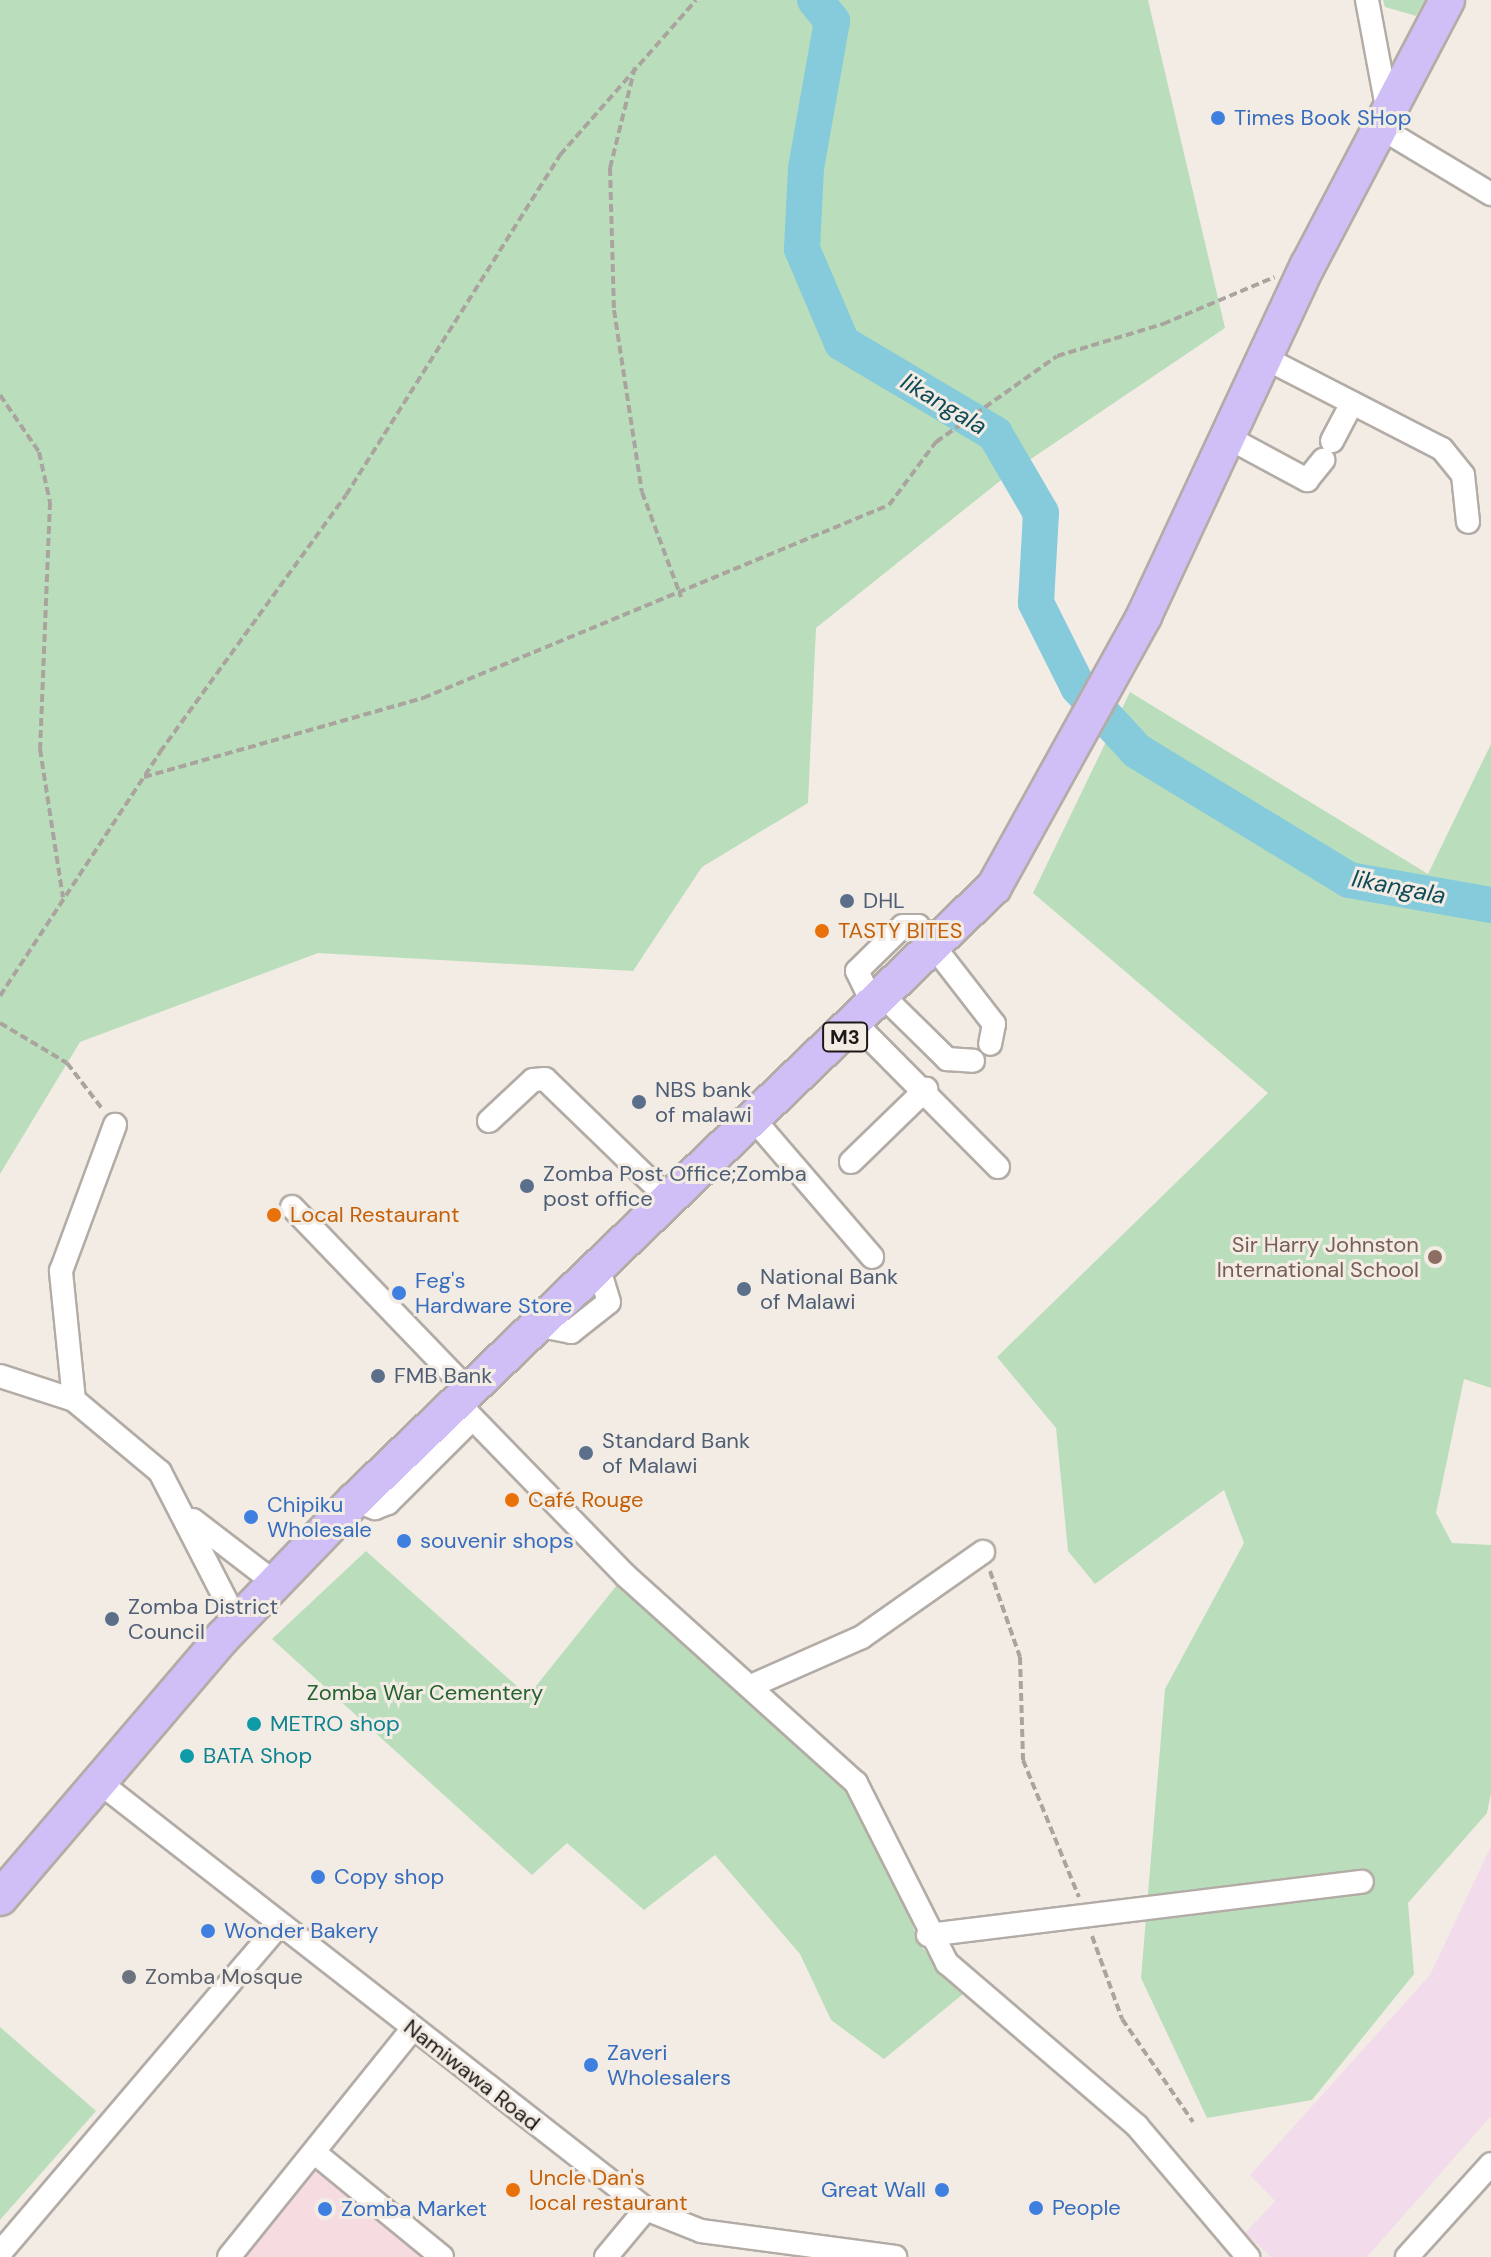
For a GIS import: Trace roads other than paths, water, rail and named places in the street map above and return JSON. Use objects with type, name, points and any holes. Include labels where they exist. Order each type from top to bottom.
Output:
[{"type":"highway","name":"M3","points":[[0,1898],[237,1622],[355,1500],[465,1403],[536,1325],[672,1202],[873,1011],[938,948],[994,887],[1032,825],[1229,438],[1308,265],[1447,0]]},
{"type":"street","points":[[1367,0],[1385,120],[1491,194]]},
{"type":"street","points":[[1265,358],[1455,461],[1468,522]]},
{"type":"street","points":[[1229,438],[1307,480],[1328,450],[1352,403]]},
{"type":"street","points":[[938,948],[994,1024],[990,1044]]},
{"type":"street","points":[[873,1011],[947,1059],[973,1061]]},
{"type":"street","points":[[873,1011],[926,1089],[998,1167]]},
{"type":"street","points":[[489,1121],[533,1080],[545,1079],[672,1202]]},
{"type":"street","points":[[851,1162],[926,1089]]},
{"type":"street","points":[[756,1122],[872,1257]]},
{"type":"street","points":[[74,1400],[61,1271],[115,1125]]},
{"type":"street","points":[[292,1207],[465,1403],[625,1575],[856,1783],[928,1935],[965,1982],[1137,2126],[1248,2257]]},
{"type":"street","points":[[0,1376],[74,1400],[160,1472],[189,1517],[237,1622]]},
{"type":"street","points":[[189,1517],[275,1583]]},
{"type":"street","points":[[751,1686],[862,1637],[983,1552]]},
{"type":"street","name":"Namiwawa Road","points":[[99,1782],[646,2209],[701,2231],[895,2257]]},
{"type":"street","points":[[928,1935],[1083,1911],[1362,1882]]},
{"type":"street","points":[[0,2253],[279,1925]]},
{"type":"street","points":[[229,2257],[413,2028]]},
{"type":"street","points":[[315,2153],[442,2257]]},
{"type":"street","points":[[1407,2257],[1491,2164]]},
{"type":"street","points":[[606,2257],[646,2209]]},
{"type":"waterway","name":"likangala","points":[[815,0],[832,21],[806,169],[802,249],[842,343],[995,434],[1041,513],[1036,603],[1078,687],[1137,751],[1349,880],[1491,905]]},
{"type":"place","name":"Times Book SHop","points":[[1218,118]]},
{"type":"place","name":"DHL","points":[[847,901]]},
{"type":"place","name":"TASTY BITES","points":[[822,931]]},
{"type":"place","name":"NBS bank of malawi","points":[[639,1102]]},
{"type":"place","name":"Zomba Post Office;Zomba post office","points":[[527,1186]]},
{"type":"place","name":"Local Restaurant","points":[[274,1215]]},
{"type":"place","name":"Sir Harry Johnston International School","points":[[1435,1257]]},
{"type":"place","name":"National Bank of Malawi","points":[[744,1289]]},
{"type":"place","name":"Feg's Hardware Store","points":[[399,1293]]},
{"type":"place","name":"FMB Bank","points":[[378,1376]]},
{"type":"place","name":"Standard Bank of Malawi","points":[[586,1453]]},
{"type":"place","name":"Café Rouge","points":[[512,1500]]},
{"type":"place","name":"Chipiku Wholesale","points":[[251,1517]]},
{"type":"place","name":"souvenir shops","points":[[404,1541]]},
{"type":"place","name":"Zomba District Council","points":[[112,1619]]},
{"type":"place","name":"METRO shop","points":[[254,1724]]},
{"type":"place","name":"BATA Shop","points":[[187,1756]]},
{"type":"place","name":"Copy shop","points":[[318,1877]]},
{"type":"place","name":"Wonder Bakery","points":[[208,1931]]},
{"type":"place","name":"Zomba Mosque","points":[[129,1977]]},
{"type":"place","name":"Zaveri Wholesalers","points":[[591,2065]]},
{"type":"place","name":"Uncle Dan's local restaurant","points":[[513,2190]]},
{"type":"place","name":"Great Wall","points":[[942,2190]]},
{"type":"place","name":"People","points":[[1036,2208]]},
{"type":"place","name":"Zomba Market","points":[[325,2209]]},
{"type":"park label","name":"Zomba War Cementery","points":[[425,1693]]}]
